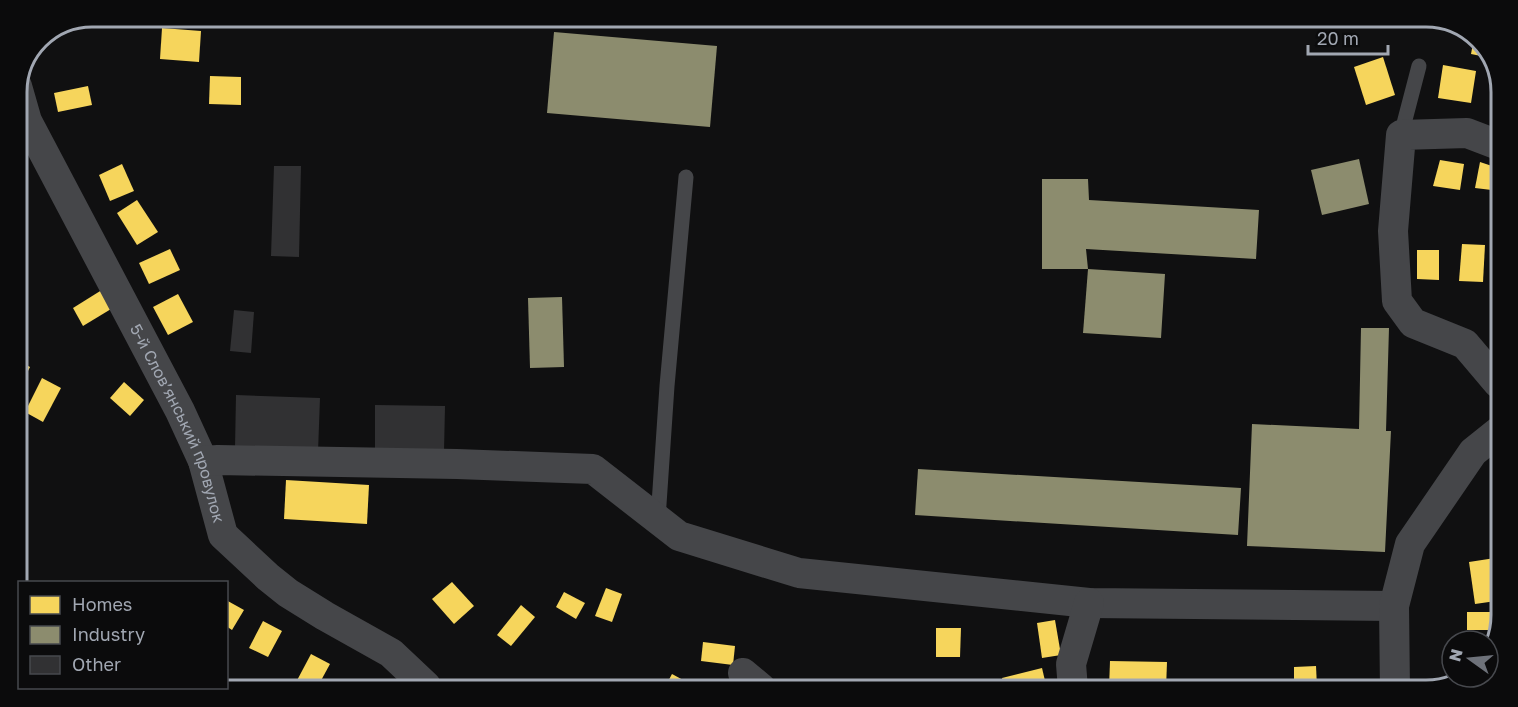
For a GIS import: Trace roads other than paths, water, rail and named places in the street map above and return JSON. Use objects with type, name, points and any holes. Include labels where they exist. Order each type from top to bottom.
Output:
[{"type":"street","name":"5-й Слов’янський провулок","points":[[27,121],[180,411],[203,461],[224,535],[288,593],[391,653],[420,680]]},
{"type":"street","points":[[1491,142],[1467,133],[1401,135],[1393,231],[1398,301],[1413,323],[1466,344],[1491,374]]},
{"type":"street","points":[[1395,680],[1394,606],[1410,544],[1473,452],[1491,438]]},
{"type":"street","points":[[203,461],[457,464],[593,469],[679,536],[799,573],[1089,603],[1394,606]]},
{"type":"street","points":[[1072,680],[1071,664],[1089,603]]},
{"type":"lane","points":[[1401,135],[1419,66]]},
{"type":"lane","points":[[658,519],[667,386],[686,177]]}]
